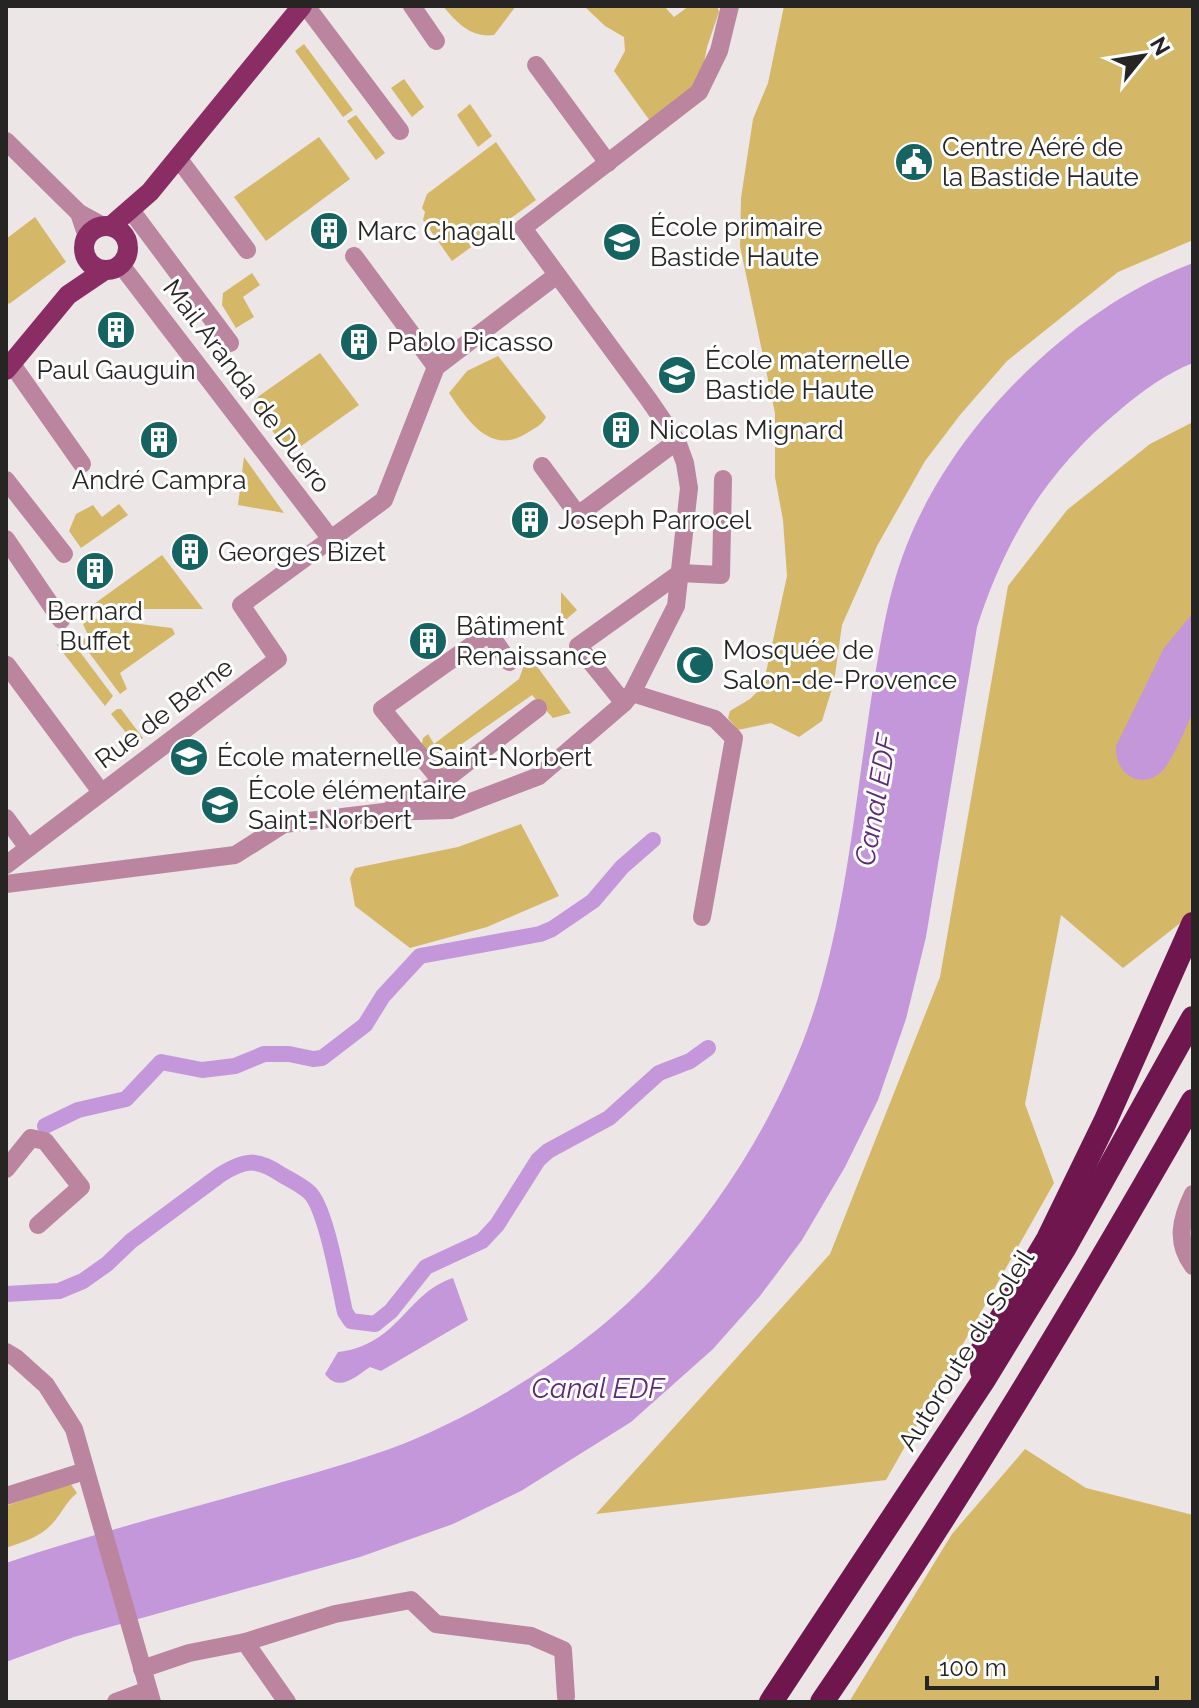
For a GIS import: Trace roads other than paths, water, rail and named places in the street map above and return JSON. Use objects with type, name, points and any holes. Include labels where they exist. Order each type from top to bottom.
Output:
[{"type":"highway","points":[[983,1381],[980,1354],[1048,1239],[1105,1122],[1193,924]]},
{"type":"highway","name":"Autoroute du Soleil","points":[[771,1702],[983,1381],[1065,1247],[1193,1018]]},
{"type":"highway","points":[[822,1702],[987,1450],[1109,1249],[1193,1101]]},
{"type":"main road","points":[[9,367],[68,295],[104,264],[128,254],[127,240],[150,192],[304,6]]},
{"type":"main road","points":[[104,264],[84,248],[100,230],[150,192]]},
{"type":"main road","points":[[100,230],[118,229],[127,240]]},
{"type":"street","points":[[304,6],[400,131]]},
{"type":"street","points":[[412,6],[436,41]]},
{"type":"street","points":[[6,884],[235,855],[284,824],[384,812],[450,810],[539,776],[628,698],[676,606],[689,488],[685,463],[677,441],[523,228],[699,92],[719,51],[730,6]]},
{"type":"street","points":[[536,65],[608,163]]},
{"type":"street","points":[[6,141],[100,230]]},
{"type":"street","points":[[178,158],[247,250]]},
{"type":"street","points":[[136,217],[230,343]]},
{"type":"street","points":[[354,256],[436,367]]},
{"type":"street","name":"Mail Aranda de Duero","points":[[104,264],[331,539]]},
{"type":"street","points":[[331,539],[384,500],[436,367],[557,275]]},
{"type":"street","points":[[9,367],[82,464]]},
{"type":"street","points":[[542,466],[578,515],[677,441]]},
{"type":"street","points":[[702,917],[734,738],[715,719],[628,698],[578,646],[680,573],[721,575],[723,479]]},
{"type":"street","points":[[6,480],[64,554]]},
{"type":"street","points":[[6,539],[61,620]]},
{"type":"street","name":"Rue de Berne","points":[[14,854],[278,659],[241,605],[331,539]]},
{"type":"street","points":[[450,810],[442,782],[382,709],[489,633],[509,662]]},
{"type":"street","points":[[7,665],[101,792]]},
{"type":"street","points":[[384,812],[442,782],[538,708]]},
{"type":"street","points":[[6,818],[14,854],[34,868],[65,875]]},
{"type":"street","points":[[6,1169],[12,1150],[31,1138],[45,1141],[81,1187],[38,1225]]},
{"type":"street","points":[[1193,1194],[1184,1214],[1180,1239],[1193,1266]]},
{"type":"street","points":[[6,1352],[46,1385],[74,1429],[150,1696],[116,1702]]},
{"type":"street","points":[[6,1496],[85,1471]]},
{"type":"street","points":[[142,1669],[189,1653],[245,1642],[335,1614],[411,1600],[436,1624],[531,1636],[563,1650],[566,1697]]},
{"type":"street","points":[[245,1642],[287,1702]]},
{"type":"water","name":"Canal EDF","points":[[1193,263],[1193,363],[1164,377],[1137,396],[1095,432],[1032,507],[1001,563],[977,627],[926,937],[906,1019],[878,1100],[845,1167],[802,1240],[760,1296],[713,1349],[631,1422],[521,1491],[453,1524],[360,1557],[74,1637],[6,1662],[6,1563],[334,1467],[428,1433],[502,1395],[572,1349],[631,1300],[666,1264],[699,1225],[756,1139],[801,1047],[817,1001],[843,892],[888,606],[906,547],[927,501],[968,437],[1001,398],[1057,344],[1121,298]]},
{"type":"water","points":[[1193,613],[1195,680],[1192,713],[1164,769],[1156,776],[1139,780],[1125,773],[1117,757],[1116,746],[1164,648]]},
{"type":"water","points":[[453,1278],[468,1320],[381,1371],[370,1367],[341,1383],[330,1380],[325,1374],[338,1352],[375,1340],[424,1295]]},
{"type":"waterway","points":[[45,1126],[78,1110],[126,1099],[161,1062],[202,1070],[235,1066],[264,1054],[322,1058],[365,1025],[383,996],[420,956],[540,934],[552,929],[593,901],[622,867],[653,840]]},
{"type":"waterway","points":[[6,1294],[59,1291],[83,1281],[220,1175],[244,1163],[258,1163],[299,1185],[315,1200],[326,1230],[345,1312],[351,1321],[375,1324],[391,1311],[426,1267],[482,1241],[497,1225],[538,1160],[548,1151],[609,1118],[659,1073],[690,1061],[708,1048]]},
{"type":"place","name":"Centre Aéré de la Bastide Haute","points":[[914,162]]},
{"type":"place","name":"Marc Chagall","points":[[329,231]]},
{"type":"place","name":"École primaire Bastide Haute","points":[[622,242]]},
{"type":"place","name":"Paul Gauguin","points":[[116,330]]},
{"type":"place","name":"Pablo Picasso","points":[[359,342]]},
{"type":"place","name":"École maternelle Bastide Haute","points":[[677,375]]},
{"type":"place","name":"Nicolas Mignard","points":[[621,430]]},
{"type":"place","name":"André Campra","points":[[159,440]]},
{"type":"place","name":"Joseph Parrocel","points":[[530,520]]},
{"type":"place","name":"Georges Bizet","points":[[190,552]]},
{"type":"place","name":"Bernard Buffet","points":[[95,571]]},
{"type":"place","name":"Bâtiment Renaissance","points":[[428,641]]},
{"type":"place","name":"Mosquée de Salon-de-Provence","points":[[695,665]]},
{"type":"place","name":"École maternelle Saint-Norbert","points":[[189,757]]},
{"type":"place","name":"École élémentaire Saint-Norbert","points":[[220,805]]}]
